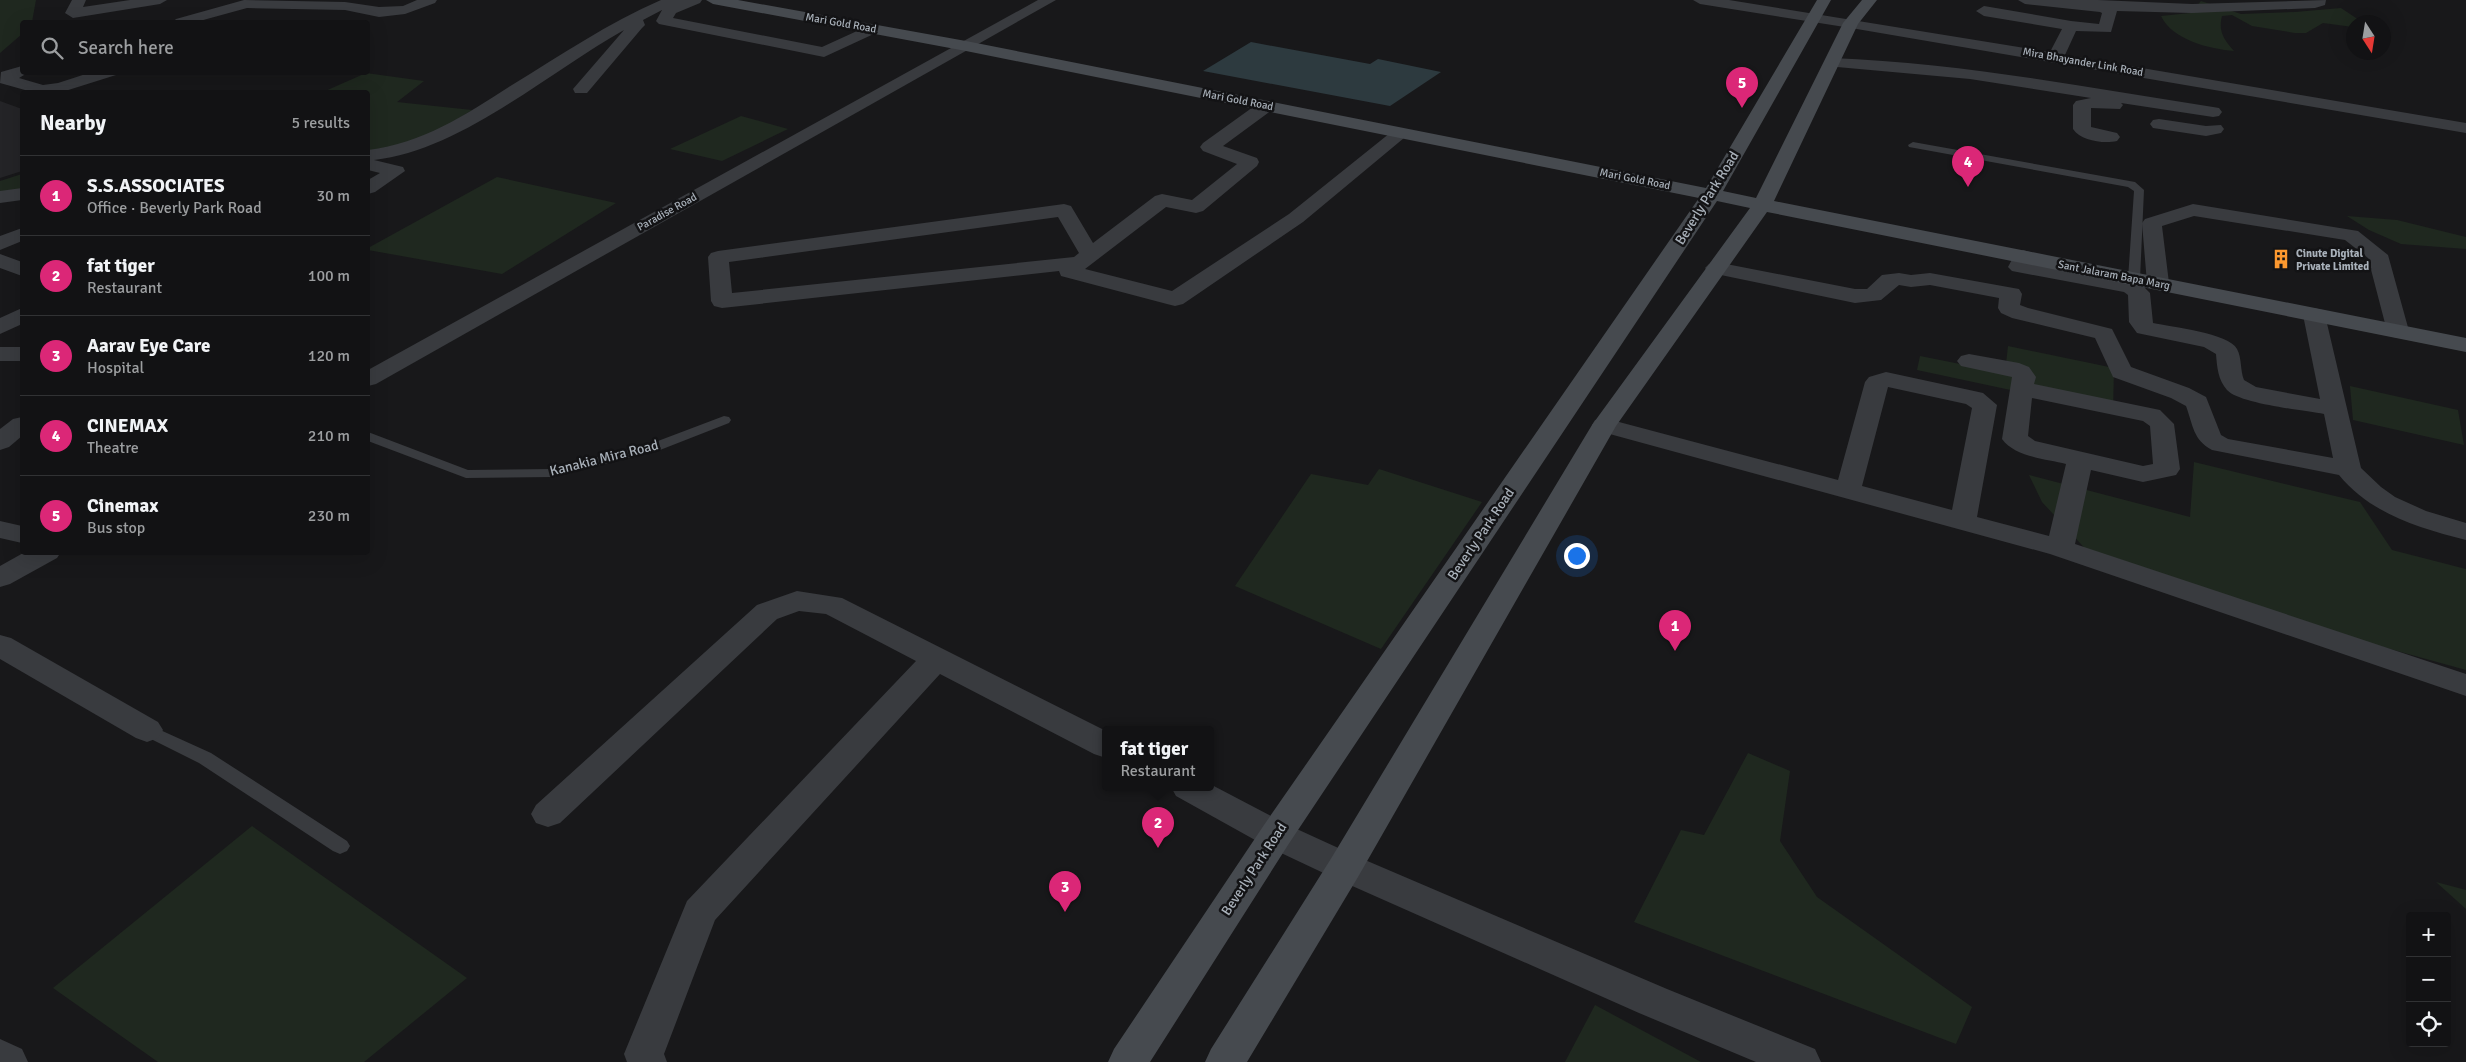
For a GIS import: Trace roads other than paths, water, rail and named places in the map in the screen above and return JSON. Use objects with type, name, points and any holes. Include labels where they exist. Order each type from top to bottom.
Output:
[{"type":"main road","name":"Mari Gold Road","points":[[713,0],[966,46],[1763,204]]},
{"type":"main road","points":[[1225,1062],[1345,867],[1604,425],[1763,204],[1851,23],[1870,0]]},
{"type":"main road","name":"Beverly Park Road","points":[[1128,1062],[1276,835],[1712,194],[1819,9]]},
{"type":"main road","name":"Sant Jalaram Bapa Marg","points":[[1763,204],[2021,262],[2158,283],[2466,345]]},
{"type":"street","points":[[79,0],[74,13],[160,0]]},
{"type":"street","points":[[188,20],[246,4],[291,3],[345,6],[379,12],[405,10],[430,0]]},
{"type":"street","points":[[370,155],[425,144],[634,16],[673,0]]},
{"type":"street","points":[[695,0],[670,10],[664,21],[824,52],[873,29]]},
{"type":"street","name":"Paradise Road","points":[[370,377],[1049,0]]},
{"type":"street","name":"Mira Bhayander Link Road","points":[[1700,0],[1819,9],[1851,23],[1978,21],[2055,58],[2466,128]]},
{"type":"street","points":[[1978,21],[2038,20],[2071,26],[2106,28],[2110,11],[2062,2],[2046,3],[2025,0]]},
{"type":"street","points":[[2068,0],[2123,8],[2164,9],[2315,4],[2320,2],[2319,0]]},
{"type":"street","points":[[2038,20],[2046,3]]},
{"type":"street","points":[[280,20],[323,6]]},
{"type":"street","points":[[581,89],[637,25],[634,16]]},
{"type":"street","points":[[2055,58],[2071,26]]},
{"type":"street","points":[[1832,63],[1884,65],[1970,74],[2216,117]]},
{"type":"street","points":[[20,72],[6,79],[42,90],[60,88],[101,75]]},
{"type":"street","points":[[2159,124],[2206,131],[2214,130],[2216,117],[2228,87]]},
{"type":"street","points":[[2111,137],[2090,134],[2082,129],[2082,105],[2089,102],[2102,103],[2216,117]]},
{"type":"street","points":[[1266,106],[1208,147],[1250,162],[1196,207],[1162,200],[1069,271],[1175,299],[1296,218],[1401,133]]},
{"type":"street","points":[[370,164],[396,171],[370,187]]},
{"type":"street","points":[[0,196],[20,194]]},
{"type":"street","points":[[1064,210],[1084,259],[722,301],[718,257],[1064,210]]},
{"type":"street","points":[[2158,283],[2152,224],[2193,210],[2351,235],[2378,255],[2398,331]]},
{"type":"street","points":[[0,228],[20,226]]},
{"type":"street","points":[[0,244],[20,235]]},
{"type":"street","points":[[2327,408],[2237,389],[2232,380],[2227,351],[2211,342],[2145,328],[2140,322],[2139,293],[2131,288],[2021,262],[2011,294],[2009,308],[2023,315],[2088,328],[2104,334],[2121,372],[2133,378],[2180,393],[2197,402],[2210,438],[2221,445],[2340,468],[2386,504],[2432,522],[2466,532]]},
{"type":"street","points":[[1716,268],[1856,296],[1873,295],[1890,280],[1899,279],[1911,281],[1930,279],[2011,294]]},
{"type":"street","points":[[2314,315],[2327,408],[2340,468]]},
{"type":"street","points":[[0,327],[20,316]]},
{"type":"street","points":[[0,354],[20,354]]},
{"type":"street","points":[[1969,362],[2011,368],[2021,372],[2024,377],[2021,389],[2015,438],[2026,446],[2143,474],[2167,469],[2162,424],[2151,415],[2021,389]]},
{"type":"street","points":[[1848,491],[1876,382],[1886,379],[1974,398],[1985,405],[1963,522]]},
{"type":"street","points":[[1604,425],[2060,548],[2466,684]]},
{"type":"street","points":[[0,442],[20,426]]},
{"type":"street","points":[[2060,548],[2080,460]]},
{"type":"street","points":[[0,529],[20,534]]},
{"type":"street","points":[[0,578],[42,555]]},
{"type":"street","points":[[548,814],[767,612],[797,601],[832,606],[1102,744]]},
{"type":"street","points":[[0,645],[147,730]]},
{"type":"street","points":[[647,1062],[644,1054],[700,912],[935,660]]},
{"type":"street","points":[[1195,791],[1276,835],[1345,867],[1653,1001],[1801,1062]]},
{"type":"street","points":[[0,1057],[8,1062]]},
{"type":"lane","points":[[1913,145],[2131,184],[2139,190],[2134,279]]},
{"type":"lane","name":"Kanakia Mira Road","points":[[370,437],[466,474],[552,473],[655,447],[724,420]]},
{"type":"lane","points":[[147,730],[205,758],[340,846]]},
{"type":"place","name":"Cinemax","points":[[1742,108]]},
{"type":"place","name":"CINEMAX","points":[[1968,187]]},
{"type":"place","name":"Cinute Digital Private Limited","points":[[2281,259]]},
{"type":"place","name":"S.S.ASSOCIATES","points":[[1675,651]]},
{"type":"place","name":"fat tiger","points":[[1158,848]]},
{"type":"place","name":"Aarav Eye Care","points":[[1065,912]]}]
